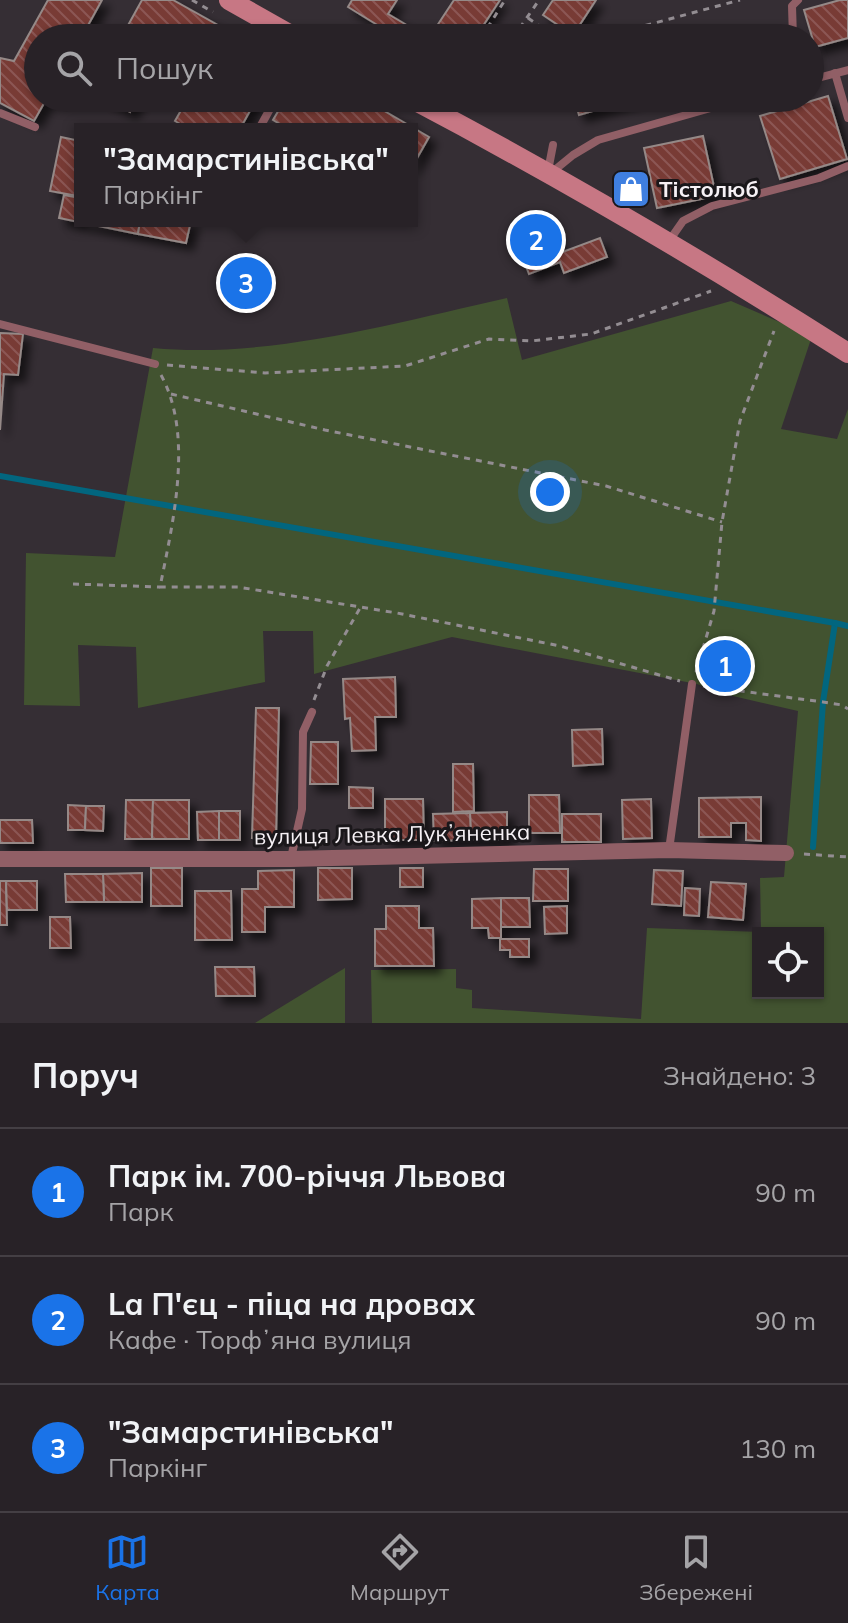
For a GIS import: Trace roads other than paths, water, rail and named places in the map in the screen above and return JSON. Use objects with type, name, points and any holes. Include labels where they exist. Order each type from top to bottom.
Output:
[{"type":"street","points":[[229,0],[271,24]]},
{"type":"street","points":[[436,112],[550,172],[737,282],[848,353]]},
{"type":"street","name":"вулиця Левка Лукʼяненка","points":[[0,859],[291,859],[669,850],[786,853]]},
{"type":"lane","points":[[793,24],[792,6],[798,0]]},
{"type":"lane","points":[[824,76],[848,70]]},
{"type":"lane","points":[[835,73],[848,118]]},
{"type":"lane","points":[[550,172],[598,140],[697,112]]},
{"type":"lane","points":[[0,113],[35,127]]},
{"type":"lane","points":[[550,172],[553,145]]},
{"type":"lane","points":[[668,242],[683,221],[712,206],[819,178],[848,166]]},
{"type":"lane","points":[[0,324],[155,364]]},
{"type":"lane","points":[[669,850],[692,684]]},
{"type":"lane","points":[[291,859],[302,809],[303,732],[312,712]]},
{"type":"waterway","points":[[0,476],[835,623],[823,702],[813,847]]},
{"type":"waterway","points":[[835,623],[848,626]]},
{"type":"place","name":"Тістолюб","points":[[631,189]]},
{"type":"place","name":"La П'єц - піца на дровах","points":[[536,240]]},
{"type":"place","name":"\"Замарстинівська\"","points":[[246,283]]},
{"type":"place","name":"Парк ім. 700-річчя Львова","points":[[725,666]]}]
